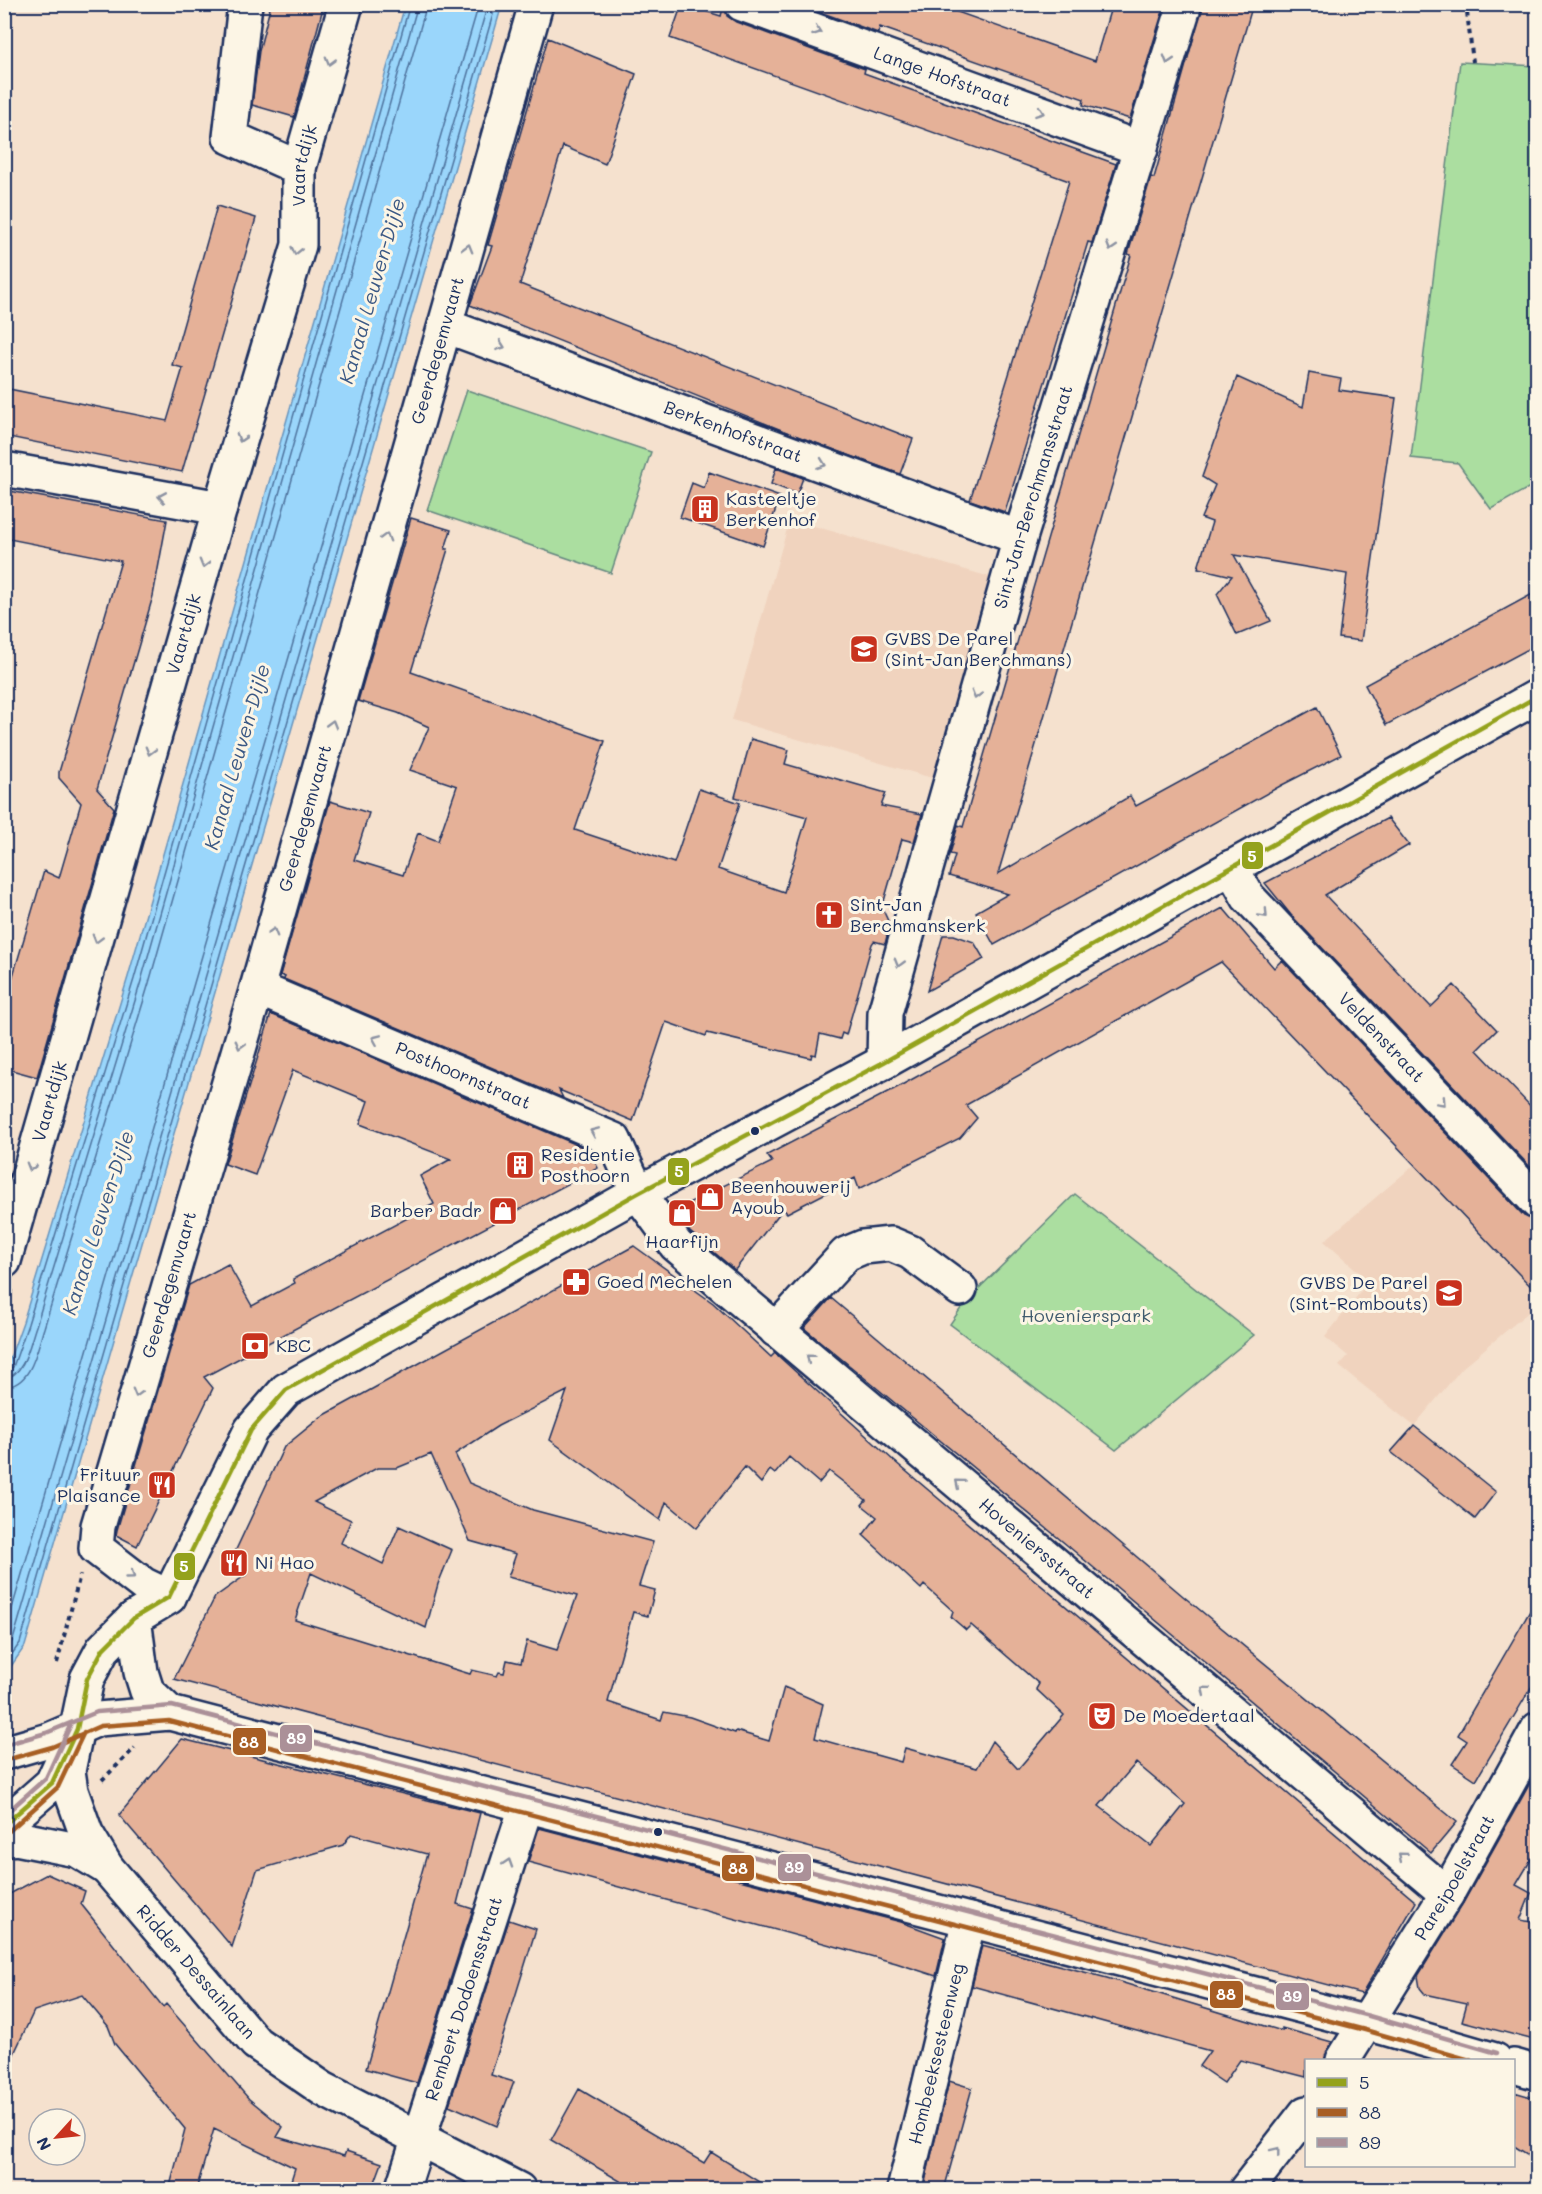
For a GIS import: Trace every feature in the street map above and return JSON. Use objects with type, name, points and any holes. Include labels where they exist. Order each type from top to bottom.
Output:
[{"type":"street","points":[[244,4],[230,137],[299,168]]},
{"type":"street","name":"Vaartdijk","points":[[4,1261],[220,508],[299,245],[299,168],[346,4]]},
{"type":"street","name":"Geerdegemvaart","points":[[96,1548],[98,1526],[257,988],[536,4]]},
{"type":"street","name":"Lange Hofstraat","points":[[742,4],[1142,149]]},
{"type":"street","name":"Sint-Jan-Berchmansstraat","points":[[884,1062],[885,1013],[1020,538],[1185,4]]},
{"type":"street","name":"Berkenhofstraat","points":[[446,326],[1020,538]]},
{"type":"street","points":[[4,469],[220,508]]},
{"type":"street","points":[[4,1825],[52,1783],[77,1729],[87,1679],[103,1649],[134,1618],[169,1597],[251,1430],[286,1390],[638,1193],[884,1062],[1538,696]]},
{"type":"street","name":"Veldenstraat","points":[[1231,867],[1248,897],[1538,1203]]},
{"type":"street","name":"Posthoornstraat","points":[[257,988],[614,1140],[638,1193]]},
{"type":"street","name":"Hoveniersstraat","points":[[638,1193],[676,1245],[1447,1894]]},
{"type":"street","points":[[776,1330],[846,1254],[862,1247],[891,1244],[910,1252],[960,1290]]},
{"type":"street","points":[[96,1548],[136,1579],[169,1597]]},
{"type":"street","points":[[134,1618],[141,1671],[147,1691],[170,1713]]},
{"type":"street","points":[[4,1753],[111,1716],[170,1713],[1367,2023],[1488,2059]]},
{"type":"street","name":"Ridder Dessainlaan","points":[[77,1729],[68,1772],[76,1806],[86,1833],[107,1868],[256,2043],[323,2090],[519,2190]]},
{"type":"street","name":"Pareipoelstraat","points":[[1344,2059],[1447,1894],[1538,1729]]},
{"type":"street","name":"Rembert Dodoensstraat","points":[[402,2190],[526,1807]]},
{"type":"street","points":[[4,1840],[16,1838],[77,1850],[107,1868]]},
{"type":"street","name":"Hombeeksesteenweg","points":[[904,2190],[969,1920]]},
{"type":"street","points":[[1515,2066],[1538,2073]]},
{"type":"street","points":[[1246,2190],[1305,2114]]},
{"type":"path","points":[[1466,4],[1473,62]]},
{"type":"path","points":[[56,1666],[82,1569],[96,1548]]},
{"type":"path","points":[[76,1806],[136,1746]]},
{"type":"shaded area","name":"GVBS De Parel (Sint-Jan Berchmans)","points":[[790,519],[997,579],[939,780],[732,720]]},
{"type":"shaded area","name":"GVBS De Parel (Sint-Rombouts)","points":[[1445,1139],[1537,1235],[1537,1305],[1462,1368],[1414,1426],[1339,1366],[1348,1356],[1325,1337],[1369,1281],[1324,1241]]},
{"type":"green space","points":[[1460,62],[1537,66],[1537,483],[1491,509],[1458,463],[1411,458]]},
{"type":"green space","points":[[467,390],[651,452],[611,573],[427,510]]},
{"type":"green space","name":"Hovenierspark","points":[[1075,1194],[1254,1335],[1116,1450],[950,1324],[966,1301]]},
{"type":"water","name":"Kanaal Leuven-Dijle","points":[[405,5],[502,5],[25,1646],[5,1675],[5,1372],[23,1322],[128,977]]},
{"type":"building","points":[[271,4],[324,4],[294,117],[252,105],[259,51]]},
{"type":"building","points":[[682,4],[721,16],[724,4],[727,16],[736,22],[865,69],[864,73],[1116,164],[1092,243],[1088,242],[1005,512],[970,500],[1069,181],[670,38]]},
{"type":"building","points":[[798,4],[935,4],[1095,61],[1112,4],[1165,4],[1130,119],[1083,105],[1084,99],[880,27],[878,33]]},
{"type":"building","points":[[1203,4],[1253,4],[998,874],[1130,796],[1136,806],[1317,707],[1341,755],[1282,785],[994,945],[976,912],[1008,894],[949,876],[955,855],[950,854],[958,825],[963,827],[1131,255],[1128,254],[1151,177],[1154,178]]},
{"type":"building","points":[[548,38],[636,74],[605,164],[563,146],[520,284],[913,439],[900,474],[789,433],[470,305],[492,246],[488,245]]},
{"type":"building","points":[[217,206],[256,218],[182,472],[4,436],[4,388],[167,421],[183,368],[172,365]]},
{"type":"building","points":[[1309,373],[1341,379],[1339,390],[1396,398],[1361,641],[1339,638],[1347,574],[1234,555],[1271,621],[1237,635],[1217,594],[1232,576],[1198,568],[1212,522],[1201,518],[1215,485],[1202,477],[1237,377],[1303,407]]},
{"type":"building","points":[[776,468],[803,478],[797,494],[771,484]]},
{"type":"building","name":"Kasteeltje Berkenhof","points":[[709,472],[780,497],[763,546],[680,517],[692,483],[704,488]]},
{"type":"building","points":[[4,490],[167,520],[153,596],[97,789],[114,808],[37,1077],[4,1068],[4,1006],[44,871],[59,878],[81,803],[59,778],[59,772],[121,561],[4,538]]},
{"type":"building","points":[[411,518],[451,530],[445,549],[448,549],[411,672],[605,741],[575,830],[674,863],[699,789],[740,803],[718,869],[784,892],[807,817],[735,797],[751,739],[789,750],[785,764],[886,793],[881,806],[922,814],[914,842],[902,839],[882,908],[890,925],[884,929],[887,936],[885,944],[874,941],[872,944],[846,1035],[842,1033],[840,1039],[820,1034],[816,1055],[812,1054],[811,1058],[707,1033],[706,1036],[666,1022],[633,1121],[559,1090],[563,1098],[284,979],[285,977],[280,975],[330,801],[369,813],[354,860],[403,875],[418,833],[438,841],[457,786],[410,770],[429,727],[398,713],[358,701]]},
{"type":"building","points":[[1538,591],[1538,644],[1386,725],[1365,685]]},
{"type":"building","points":[[1388,818],[1409,845],[1325,895],[1431,1007],[1454,985],[1497,1030],[1477,1050],[1538,1114],[1538,1175],[1291,915],[1265,883]]},
{"type":"building","points":[[1223,908],[1274,968],[1282,960],[1524,1216],[1538,1221],[1538,1294],[1221,962],[966,1105],[977,1118],[960,1138],[859,1189],[855,1178],[787,1213],[783,1209],[735,1270],[690,1232],[674,1210],[772,1162],[767,1155],[898,1087]]},
{"type":"building","points":[[943,935],[954,935],[974,942],[984,959],[927,991]]},
{"type":"building","points":[[271,1014],[589,1150],[598,1168],[204,1377],[213,1388],[137,1546],[116,1535],[189,1285],[228,1264],[252,1306],[295,1283],[293,1279],[434,1204],[420,1176],[451,1159],[360,1124],[368,1101],[293,1070],[255,1175],[225,1164]]},
{"type":"building","points":[[634,1246],[713,1303],[771,1357],[775,1353],[894,1461],[1416,1902],[1362,1994],[174,1679],[215,1597],[247,1574],[227,1569],[284,1447],[321,1417]],"holes":[[[567,1391],[550,1440],[660,1520],[666,1502],[697,1528],[745,1467],[761,1483],[770,1470],[775,1474],[789,1457],[819,1483],[829,1471],[866,1500],[862,1505],[877,1517],[863,1535],[921,1589],[924,1585],[953,1611],[951,1617],[966,1630],[971,1625],[1039,1684],[1036,1689],[1064,1715],[1018,1769],[992,1741],[977,1768],[905,1748],[901,1762],[815,1738],[823,1704],[784,1687],[769,1741],[736,1731],[735,1733],[690,1717],[664,1712],[661,1720],[608,1702],[633,1612],[648,1616],[655,1590],[639,1586],[653,1542],[533,1510],[469,1483],[455,1454],[498,1426]],[[431,1454],[470,1541],[516,1554],[508,1577],[577,1596],[557,1650],[527,1641],[521,1663],[507,1660],[504,1673],[499,1672],[497,1676],[472,1670],[470,1674],[295,1620],[311,1573],[426,1628],[438,1584],[452,1550],[399,1526],[383,1564],[341,1543],[351,1520],[314,1502],[377,1468],[397,1468]],[[1136,1763],[1185,1804],[1151,1846],[1099,1806]]]},
{"type":"building","points":[[831,1298],[1183,1596],[1457,1822],[1431,1853],[1068,1546],[804,1328]]},
{"type":"building","points":[[1414,1426],[1496,1492],[1475,1519],[1391,1452]]},
{"type":"building","points":[[1538,1597],[1538,1676],[1476,1780],[1452,1764],[1467,1741],[1458,1735]]},
{"type":"building","points":[[182,1739],[480,1813],[457,1904],[473,1909],[417,2083],[366,2069],[427,1854],[351,1834],[343,1845],[257,1870],[232,1947],[119,1815]]},
{"type":"building","points":[[1538,1769],[1538,1848],[1516,1885],[1531,1893],[1520,1920],[1538,1923],[1538,2041],[1462,2021],[1467,2003],[1425,1994],[1420,1988],[1418,1976],[1463,1903]]},
{"type":"building","points":[[539,1828],[901,1922],[945,1938],[936,1976],[528,1862]]},
{"type":"building","points":[[47,1874],[85,1891],[81,1904],[163,2007],[166,2004],[249,2099],[283,2127],[277,2137],[344,2156],[346,2151],[382,2163],[372,2190],[288,2190],[295,2168],[214,2129],[196,2190],[169,2190],[185,2129],[115,2044],[108,2026],[82,1995],[34,2011],[4,2075],[4,1897]]},
{"type":"building","points":[[509,1920],[536,1929],[491,2075],[514,2082],[497,2126],[449,2105]]},
{"type":"building","points":[[982,1945],[1107,1978],[1282,2031],[1282,2028],[1332,2042],[1325,2059],[1305,2059],[1305,2077],[1240,2060],[1224,2083],[1199,2066],[1210,2051],[972,1986]]},
{"type":"building","points":[[949,2081],[972,2088],[944,2190],[923,2190]]},
{"type":"building","points":[[579,2089],[704,2163],[711,2152],[772,2190],[635,2190],[551,2140]]},
{"type":"building","points":[[1515,2092],[1538,2099],[1538,2161],[1515,2147]]},
{"type":"transit line","name":"5","points":[[4,1825],[52,1783],[77,1729],[87,1679],[103,1649],[134,1618],[169,1597],[251,1430],[286,1390],[638,1193],[884,1062],[1538,696]]},
{"type":"transit line","name":"89","points":[[4,1745],[46,1733],[97,1712],[172,1706],[1369,2016],[1497,2053]]},
{"type":"transit line","name":"88","points":[[6,1760],[52,1747],[100,1726],[169,1721],[1365,2030],[1466,2059]]},
{"type":"transit line","name":"89","points":[[4,1815],[46,1778],[70,1726]]},
{"type":"transit line","name":"88","points":[[9,1831],[58,1787],[84,1732]]},
{"type":"place","name":"Kasteeltje Berkenhof","points":[[705,509]]},
{"type":"place","name":"GVBS De Parel (Sint-Jan Berchmans)","points":[[864,649]]},
{"type":"place","name":"Sint-Jan Berchmanskerk","points":[[829,915]]},
{"type":"place","name":"Residentie Posthoorn","points":[[520,1165]]},
{"type":"place","name":"Beenhouwerij Ayoub","points":[[710,1197]]},
{"type":"place","name":"Barber Badr","points":[[503,1211]]},
{"type":"place","name":"Haarfijn","points":[[682,1213]]},
{"type":"place","name":"Goed Mechelen","points":[[576,1282]]},
{"type":"place","name":"GVBS De Parel (Sint-Rombouts)","points":[[1449,1293]]},
{"type":"place","name":"KBC","points":[[255,1346]]},
{"type":"place","name":"Frituur Plaisance","points":[[162,1485]]},
{"type":"place","name":"Ni Hao","points":[[234,1563]]},
{"type":"place","name":"De Moedertaal","points":[[1102,1716]]}]
